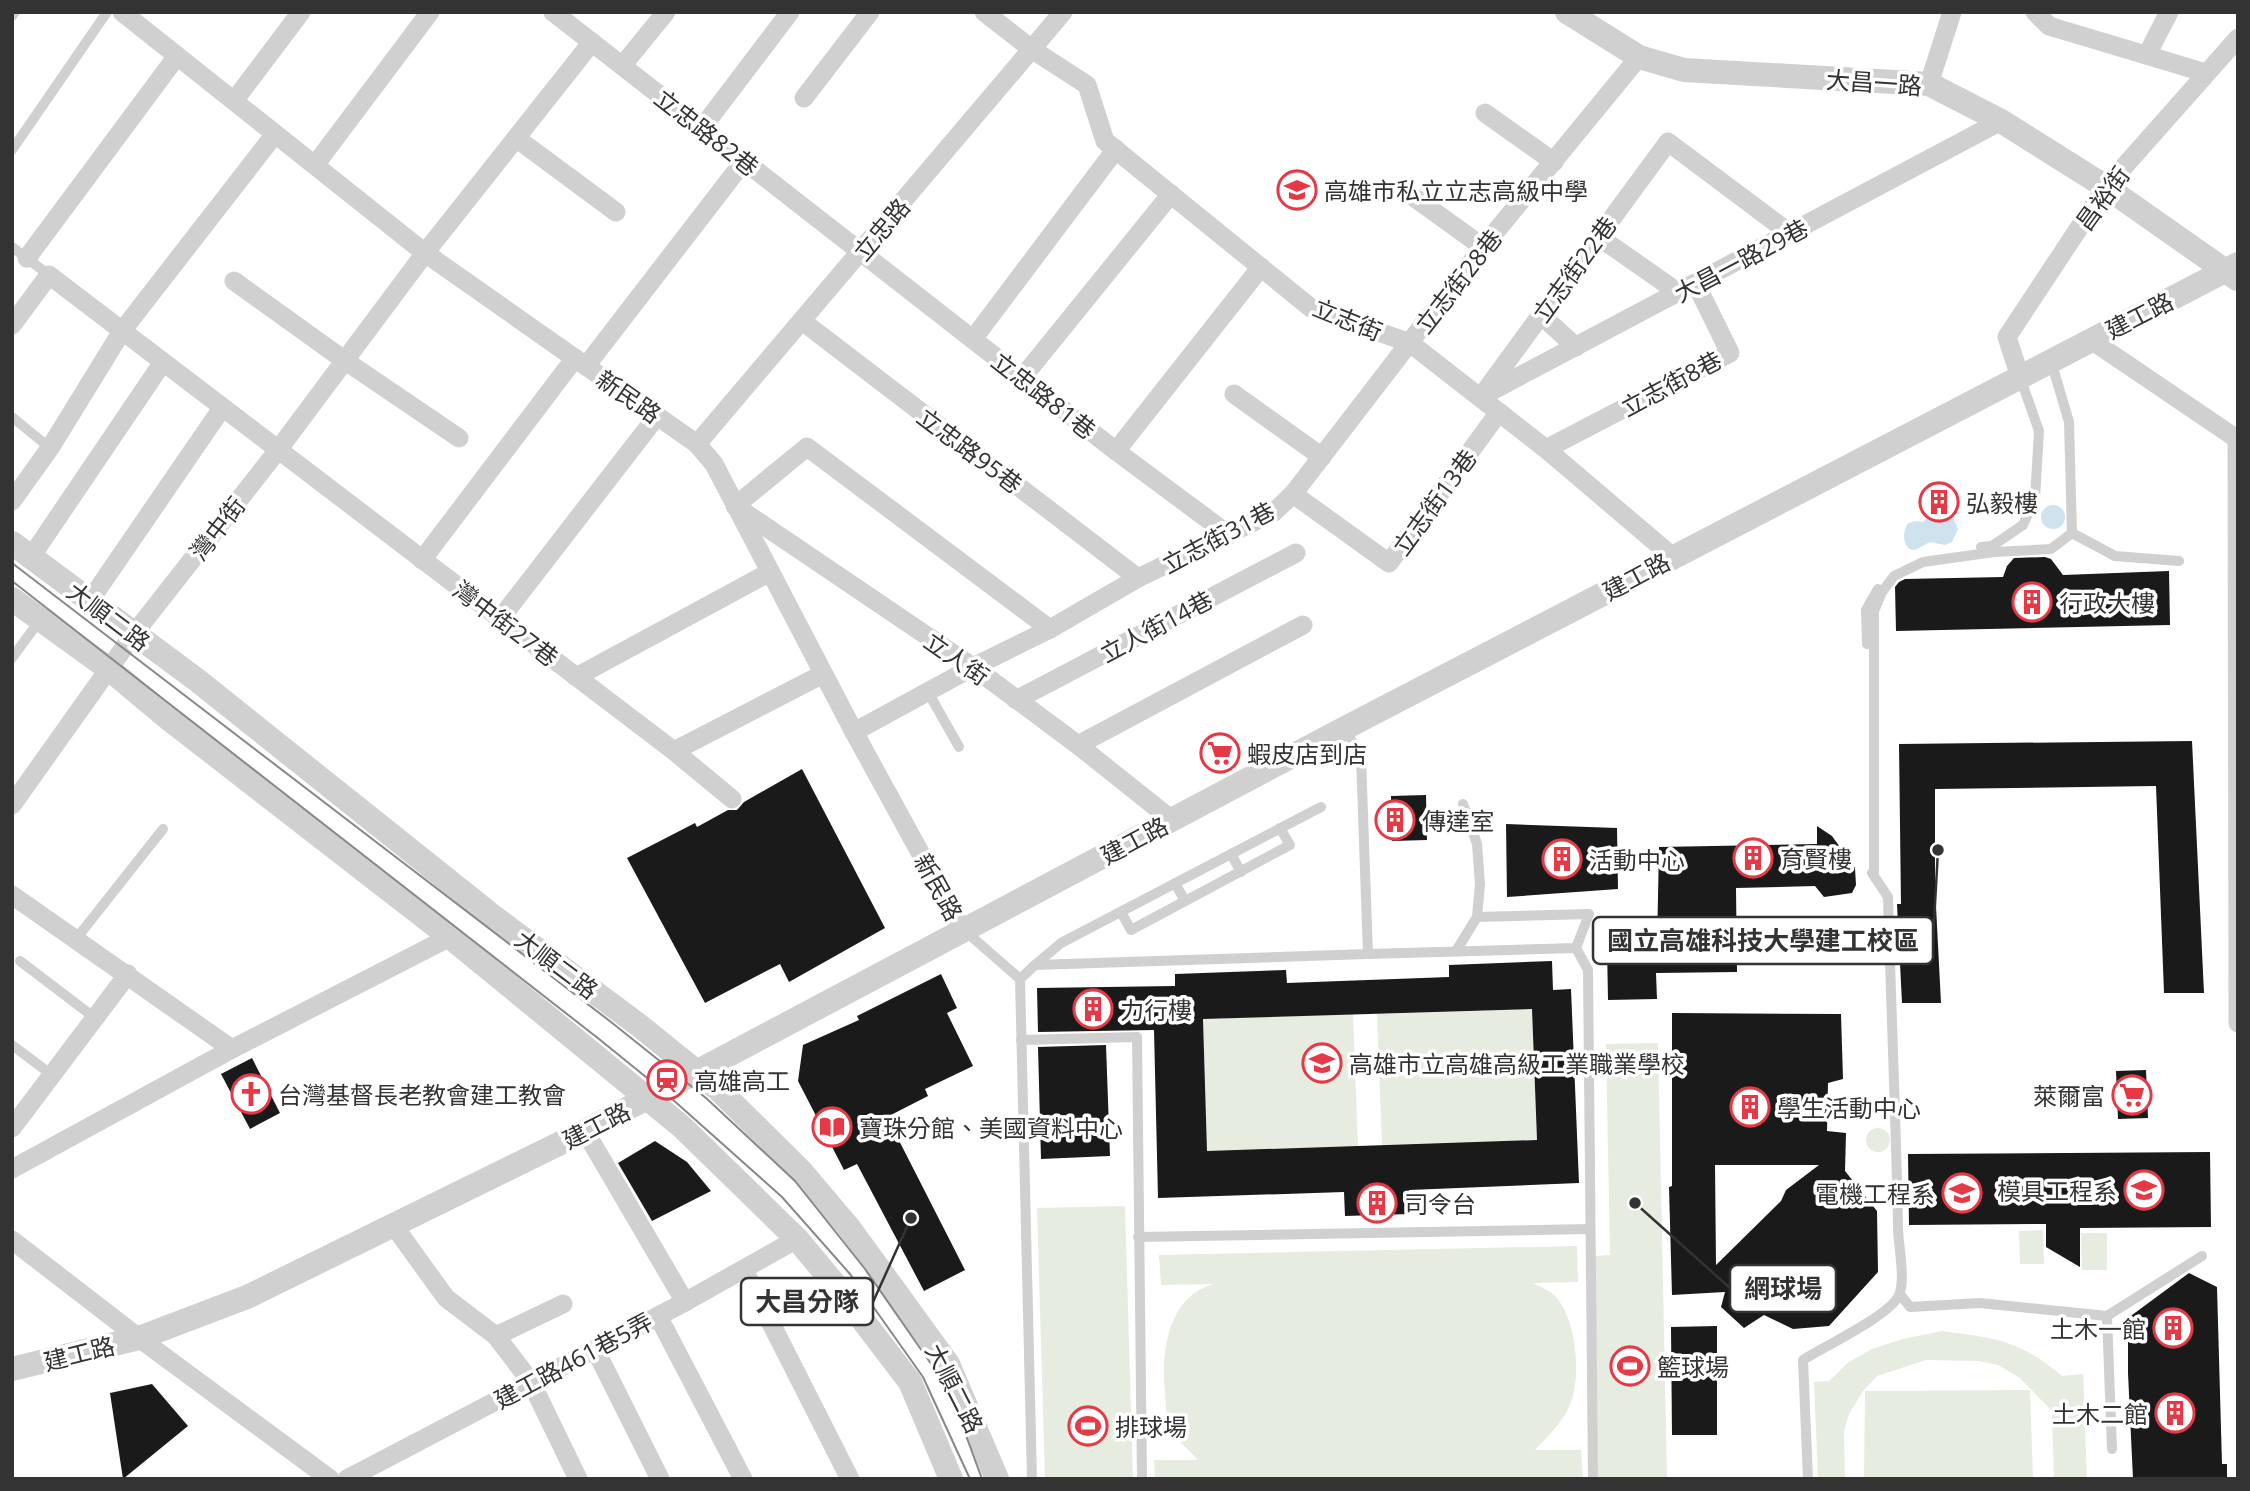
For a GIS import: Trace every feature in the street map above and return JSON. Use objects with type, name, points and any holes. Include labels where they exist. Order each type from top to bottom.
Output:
[{"type":"street","name":"新民路","points":[[122,12],[425,253],[697,444],[714,464],[853,732],[962,929]]},
{"type":"street","points":[[233,101],[301,12]]},
{"type":"street","points":[[314,165],[430,12]]},
{"type":"street","name":"立忠路82巷","points":[[553,12],[861,252]]},
{"type":"street","points":[[622,66],[666,12]]},
{"type":"street","points":[[702,128],[790,12]]},
{"type":"street","points":[[804,98],[870,12]]},
{"type":"street","name":"立志街","points":[[984,12],[1033,50],[1087,85],[1105,141],[1311,308],[1410,344],[1546,449],[1673,557]]},
{"type":"street","name":"立忠路","points":[[697,444],[1063,12]]},
{"type":"street","name":"大昌一路","points":[[1567,12],[1639,57],[1695,71],[1929,84],[2001,121],[2234,271]]},
{"type":"street","points":[[1929,84],[1952,12]]},
{"type":"street","points":[[2147,55],[2169,12]]},
{"type":"street","points":[[2038,13],[2049,26],[2206,73]]},
{"type":"street","name":"昌裕街","points":[[2020,377],[2007,337],[2106,187],[2238,38]]},
{"type":"street","name":"灣中街","points":[[12,805],[133,635],[278,450],[425,253],[592,42]]},
{"type":"street","points":[[20,252],[177,56]]},
{"type":"street","name":"立志街28巷","points":[[1410,344],[1483,247],[1639,57]]},
{"type":"street","points":[[1485,113],[1554,162]]},
{"type":"street","name":"大昌一路29巷","points":[[1480,397],[2001,121]]},
{"type":"street","points":[[12,501],[50,448],[122,331],[275,134]]},
{"type":"street","points":[[516,138],[616,212]]},
{"type":"street","name":"立志街22巷","points":[[1480,397],[1668,142],[1791,234]]},
{"type":"street","points":[[973,339],[1115,149]]},
{"type":"street","points":[[422,560],[744,161]]},
{"type":"street","points":[[1022,378],[1171,194]]},
{"type":"street","points":[[1415,198],[1483,247]]},
{"type":"street","points":[[1599,237],[1687,288]]},
{"type":"street","name":"立忠路81巷","points":[[861,252],[1115,451],[1229,535]]},
{"type":"street","points":[[1115,451],[1261,267]]},
{"type":"street","name":"建工路","points":[[12,1369],[139,1338],[247,1297],[394,1226],[585,1131],[962,929],[2091,340],[2234,271]]},
{"type":"street","points":[[12,325],[49,275]]},
{"type":"street","name":"灣中街27巷","points":[[49,275],[674,751],[732,799]]},
{"type":"street","points":[[234,281],[459,438]]},
{"type":"street","name":"立志街8巷","points":[[1546,449],[1730,353],[1687,288]]},
{"type":"street","points":[[1541,315],[1576,347]]},
{"type":"street","name":"立忠路95巷","points":[[802,321],[1139,578]]},
{"type":"street","points":[[2091,340],[2236,439],[2238,1023]]},
{"type":"street","name":"立志街31巷","points":[[853,732],[1050,629],[1139,578],[1274,512],[1293,494],[1410,344]]},
{"type":"street","points":[[22,550],[163,362]]},
{"type":"street","points":[[1234,394],[1322,457]]},
{"type":"street","points":[[89,602],[222,408]]},
{"type":"street","name":"立志街13巷","points":[[1293,494],[1389,563],[1499,412]]},
{"type":"street","points":[[500,619],[657,416]]},
{"type":"street","points":[[735,506],[807,447],[1050,629]]},
{"type":"street","name":"立人街","points":[[735,506],[973,667],[1078,745],[1172,820]]},
{"type":"street","name":"大順二路","points":[[22,550],[197,680],[490,914],[640,1026],[718,1089],[801,1171],[850,1229],[948,1364],[997,1479]]},
{"type":"street","name":"立人街14巷","points":[[1016,700],[1296,553]]},
{"type":"street","points":[[576,677],[771,572]]},
{"type":"street","name":"大順二路","points":[[12,599],[109,669],[169,719],[450,937],[681,1126],[797,1239],[842,1293],[910,1382],[951,1479]]},
{"type":"street","points":[[1078,745],[1303,625]]},
{"type":"street","points":[[674,751],[823,674]]},
{"type":"street","points":[[12,895],[232,1049]]},
{"type":"street","points":[[12,1169],[232,1049],[450,937]]},
{"type":"street","points":[[12,1128],[128,974]]},
{"type":"street","points":[[585,1131],[685,1301]]},
{"type":"street","points":[[394,1226],[446,1298],[496,1336],[531,1382],[578,1479]]},
{"type":"street","name":"建工路461巷5弄","points":[[347,1479],[658,1316],[797,1239]]},
{"type":"street","points":[[12,1240],[330,1479]]},
{"type":"street","points":[[744,1270],[850,1479]]},
{"type":"street","points":[[496,1336],[563,1304]]},
{"type":"street","points":[[658,1316],[743,1479]]},
{"type":"street","points":[[595,1349],[660,1479]]},
{"type":"lane","points":[[12,150],[107,12]]},
{"type":"lane","points":[[20,252],[49,275]]},
{"type":"lane","points":[[2051,361],[2068,422],[2072,533]]},
{"type":"lane","points":[[1808,1479],[1803,1360],[1876,1318],[1892,1306],[1900,1294],[1888,897],[1871,873],[1868,873],[1866,610],[1889,572],[1918,556],[1992,546],[2023,525],[2035,498],[2039,431],[2020,377]]},
{"type":"lane","points":[[12,417],[50,448]]},
{"type":"lane","points":[[1871,873],[1874,873],[1874,611],[1882,592],[1894,576],[1923,562],[1994,552],[2051,549],[2072,533]]},
{"type":"lane","points":[[2072,533],[2115,556],[2179,561]]},
{"type":"lane","points":[[12,658],[40,619]]},
{"type":"lane","points":[[928,692],[959,747]]},
{"type":"lane","points":[[1345,728],[1361,758],[1368,954]]},
{"type":"lane","points":[[1456,951],[1477,917],[1480,884],[1477,844],[1463,804]]},
{"type":"lane","points":[[1032,1479],[1020,979],[1060,943],[1321,807]]},
{"type":"lane","points":[[1121,912],[1131,930],[1241,872],[1290,845],[1280,828]]},
{"type":"lane","points":[[76,939],[163,829]]},
{"type":"lane","points":[[1231,854],[1241,872]]},
{"type":"lane","points":[[1175,883],[1185,901]]},
{"type":"lane","points":[[1477,917],[1589,914],[1576,948],[1588,970],[1593,1479]]},
{"type":"lane","points":[[962,929],[1020,979]]},
{"type":"lane","points":[[1035,965],[1576,948]]},
{"type":"lane","points":[[20,961],[95,1018]]},
{"type":"lane","points":[[1021,1040],[1137,1037],[1142,1479]]},
{"type":"lane","points":[[12,1045],[52,1075]]},
{"type":"lane","points":[[1138,1237],[1590,1229]]},
{"type":"lane","points":[[1900,1294],[1910,1307],[1980,1303],[2107,1316],[2202,1256]]},
{"type":"lane","points":[[2107,1316],[2112,1449]]},
{"type":"shaded area","points":[[1532,1009],[1537,1140],[1382,1145],[1377,1014]]},
{"type":"shaded area","points":[[1353,1014],[1358,1146],[1207,1151],[1203,1019]]},
{"type":"shaded area","points":[[1658,1043],[1667,1477],[1598,1478],[1594,1256],[1610,1255],[1606,1044]]},
{"type":"shaded area","points":[[1878,1128],[1887,1131],[1890,1140],[1887,1149],[1878,1152],[1869,1149],[1866,1140],[1869,1131]]},
{"type":"shaded area","points":[[1125,1206],[1133,1479],[1045,1479],[1037,1208]]},
{"type":"shaded area","points":[[2043,1230],[2044,1264],[2020,1264],[2019,1231]]},
{"type":"shaded area","points":[[2081,1233],[2107,1233],[2107,1270],[2082,1270]]},
{"type":"shaded area","points":[[1577,1246],[1578,1282],[1533,1283],[1556,1297],[1563,1307],[1573,1335],[1576,1366],[1569,1407],[1558,1425],[1535,1450],[1581,1450],[1583,1478],[1155,1479],[1154,1460],[1198,1460],[1179,1440],[1169,1422],[1164,1361],[1170,1328],[1177,1314],[1186,1301],[1198,1291],[1213,1284],[1161,1285],[1159,1255]]},
{"type":"shaded area","points":[[1942,1331],[2006,1343],[2033,1355],[2062,1376],[2083,1374],[2087,1479],[2054,1479],[2052,1411],[2020,1378],[1998,1365],[1979,1361],[1926,1360],[1877,1376],[1863,1391],[1849,1414],[1844,1431],[1845,1479],[1818,1479],[1814,1382],[1829,1381],[1849,1362],[1872,1349]]},
{"type":"shaded area","points":[[2030,1390],[2033,1479],[1864,1479],[1865,1391]]},
{"type":"water","points":[[2053,505],[2064,512],[2065,517],[2058,528],[2053,529],[2042,522],[2041,517],[2048,506]]},
{"type":"water","points":[[1945,511],[1952,515],[1958,529],[1952,542],[1945,545],[1930,542],[1915,550],[1909,549],[1904,536],[1908,523],[1923,522],[1933,513]]},
{"type":"building","name":"弘毅樓","points":[[1945,493],[1948,508],[1933,510],[1930,495]]},
{"type":"building","name":"行政大樓","points":[[2014,558],[2051,559],[2063,575],[2169,571],[2170,625],[1896,631],[1895,587],[1905,579],[2003,577]]},
{"type":"building","points":[[2192,741],[2204,993],[2164,993],[2156,786],[1935,789],[1935,887],[1941,1003],[1902,1003],[1897,904],[1901,904],[1899,744]]},
{"type":"building","points":[[802,769],[885,928],[789,982],[780,964],[705,1003],[627,858],[695,823],[697,827],[728,810],[737,810],[744,802]]},
{"type":"building","name":"傳達室","points":[[1426,795],[1427,840],[1392,841],[1391,796]]},
{"type":"building","name":"活動中心","points":[[1506,824],[1617,828],[1618,889],[1507,897]]},
{"type":"building","points":[[1817,826],[1832,836],[1855,868],[1856,885],[1852,893],[1824,897],[1815,886],[1736,888],[1737,972],[1656,973],[1657,999],[1608,1000],[1607,946],[1657,945],[1659,847],[1817,844]]},
{"type":"building","points":[[1552,961],[1553,990],[1571,989],[1579,1183],[1409,1190],[1410,1214],[1345,1216],[1344,1192],[1158,1198],[1154,1030],[1038,1032],[1037,988],[1175,986],[1175,974],[1286,970],[1287,983],[1449,977],[1449,965]],"holes":[[[1532,1009],[1537,1140],[1207,1151],[1203,1019]]]},
{"type":"building","points":[[941,974],[957,1008],[947,1013],[973,1066],[925,1089],[928,1096],[887,1117],[965,1270],[924,1291],[857,1164],[844,1170],[798,1081],[803,1045],[859,1020],[857,1016]]},
{"type":"building","points":[[1672,1013],[1841,1014],[1843,1079],[1828,1083],[1827,1131],[1846,1133],[1845,1171],[1877,1211],[1878,1272],[1829,1326],[1793,1329],[1764,1315],[1744,1328],[1721,1307],[1725,1292],[1672,1295],[1669,1187],[1672,1186]],"holes":[[[1715,1165],[1819,1165],[1786,1190],[1781,1201],[1716,1265]]]},
{"type":"building","points":[[1106,1045],[1110,1156],[1041,1159],[1038,1047]]},
{"type":"building","name":"台灣基督長老教會建工教會","points":[[252,1058],[280,1113],[250,1129],[221,1074]]},
{"type":"building","name":"萊爾富","points":[[2146,1070],[2148,1118],[2118,1119],[2116,1071]]},
{"type":"building","points":[[655,1141],[687,1162],[711,1191],[652,1221],[618,1163]]},
{"type":"building","points":[[2210,1152],[2211,1227],[2080,1228],[2080,1267],[2046,1247],[2046,1224],[1909,1225],[1908,1154]]},
{"type":"building","points":[[2189,1273],[2217,1287],[2222,1464],[2227,1464],[2227,1479],[2133,1479],[2128,1318]]},
{"type":"building","points":[[1717,1326],[1717,1435],[1672,1435],[1671,1327]]},
{"type":"building","points":[[152,1384],[188,1426],[123,1479],[110,1393]]},
{"type":"tram line","points":[[12,563],[611,1022],[706,1098],[795,1181],[865,1269],[936,1371],[964,1430],[982,1479]]},
{"type":"tram line","points":[[12,581],[599,1039],[662,1090],[782,1197],[850,1274],[923,1377],[970,1479]]},
{"type":"place","name":"高雄市私立立志高級中學","points":[[1297,190]]},
{"type":"place","name":"弘毅樓","points":[[1939,502]]},
{"type":"place","name":"行政大樓","points":[[2032,602]]},
{"type":"place","name":"蝦皮店到店","points":[[1220,753]]},
{"type":"place","name":"傳達室","points":[[1395,820]]},
{"type":"place","name":"國立高雄科技大學建工校區","points":[[1938,850]]},
{"type":"place","name":"育賢樓","points":[[1753,858]]},
{"type":"place","name":"活動中心","points":[[1562,859]]},
{"type":"place","name":"力行樓","points":[[1093,1009]]},
{"type":"place","name":"高雄市立高雄高級工業職業學校","points":[[1322,1063]]},
{"type":"place","name":"高雄高工","points":[[667,1080]]},
{"type":"place","name":"台灣基督長老教會建工教會","points":[[251,1094]]},
{"type":"place","name":"萊爾富","points":[[2132,1095]]},
{"type":"place","name":"學生活動中心","points":[[1750,1107]]},
{"type":"place","name":"寶珠分館、美國資料中心","points":[[832,1127]]},
{"type":"place","name":"模具工程系","points":[[2144,1190]]},
{"type":"place","name":"電機工程系","points":[[1962,1193]]},
{"type":"place","name":"司令台","points":[[1377,1203]]},
{"type":"place","name":"網球場","points":[[1635,1203]]},
{"type":"place","name":"大昌分隊","points":[[911,1218]]},
{"type":"place","name":"土木一館","points":[[2173,1328]]},
{"type":"place","name":"籃球場","points":[[1630,1366]]},
{"type":"place","name":"土木二館","points":[[2175,1413]]},
{"type":"place","name":"排球場","points":[[1088,1426]]}]
